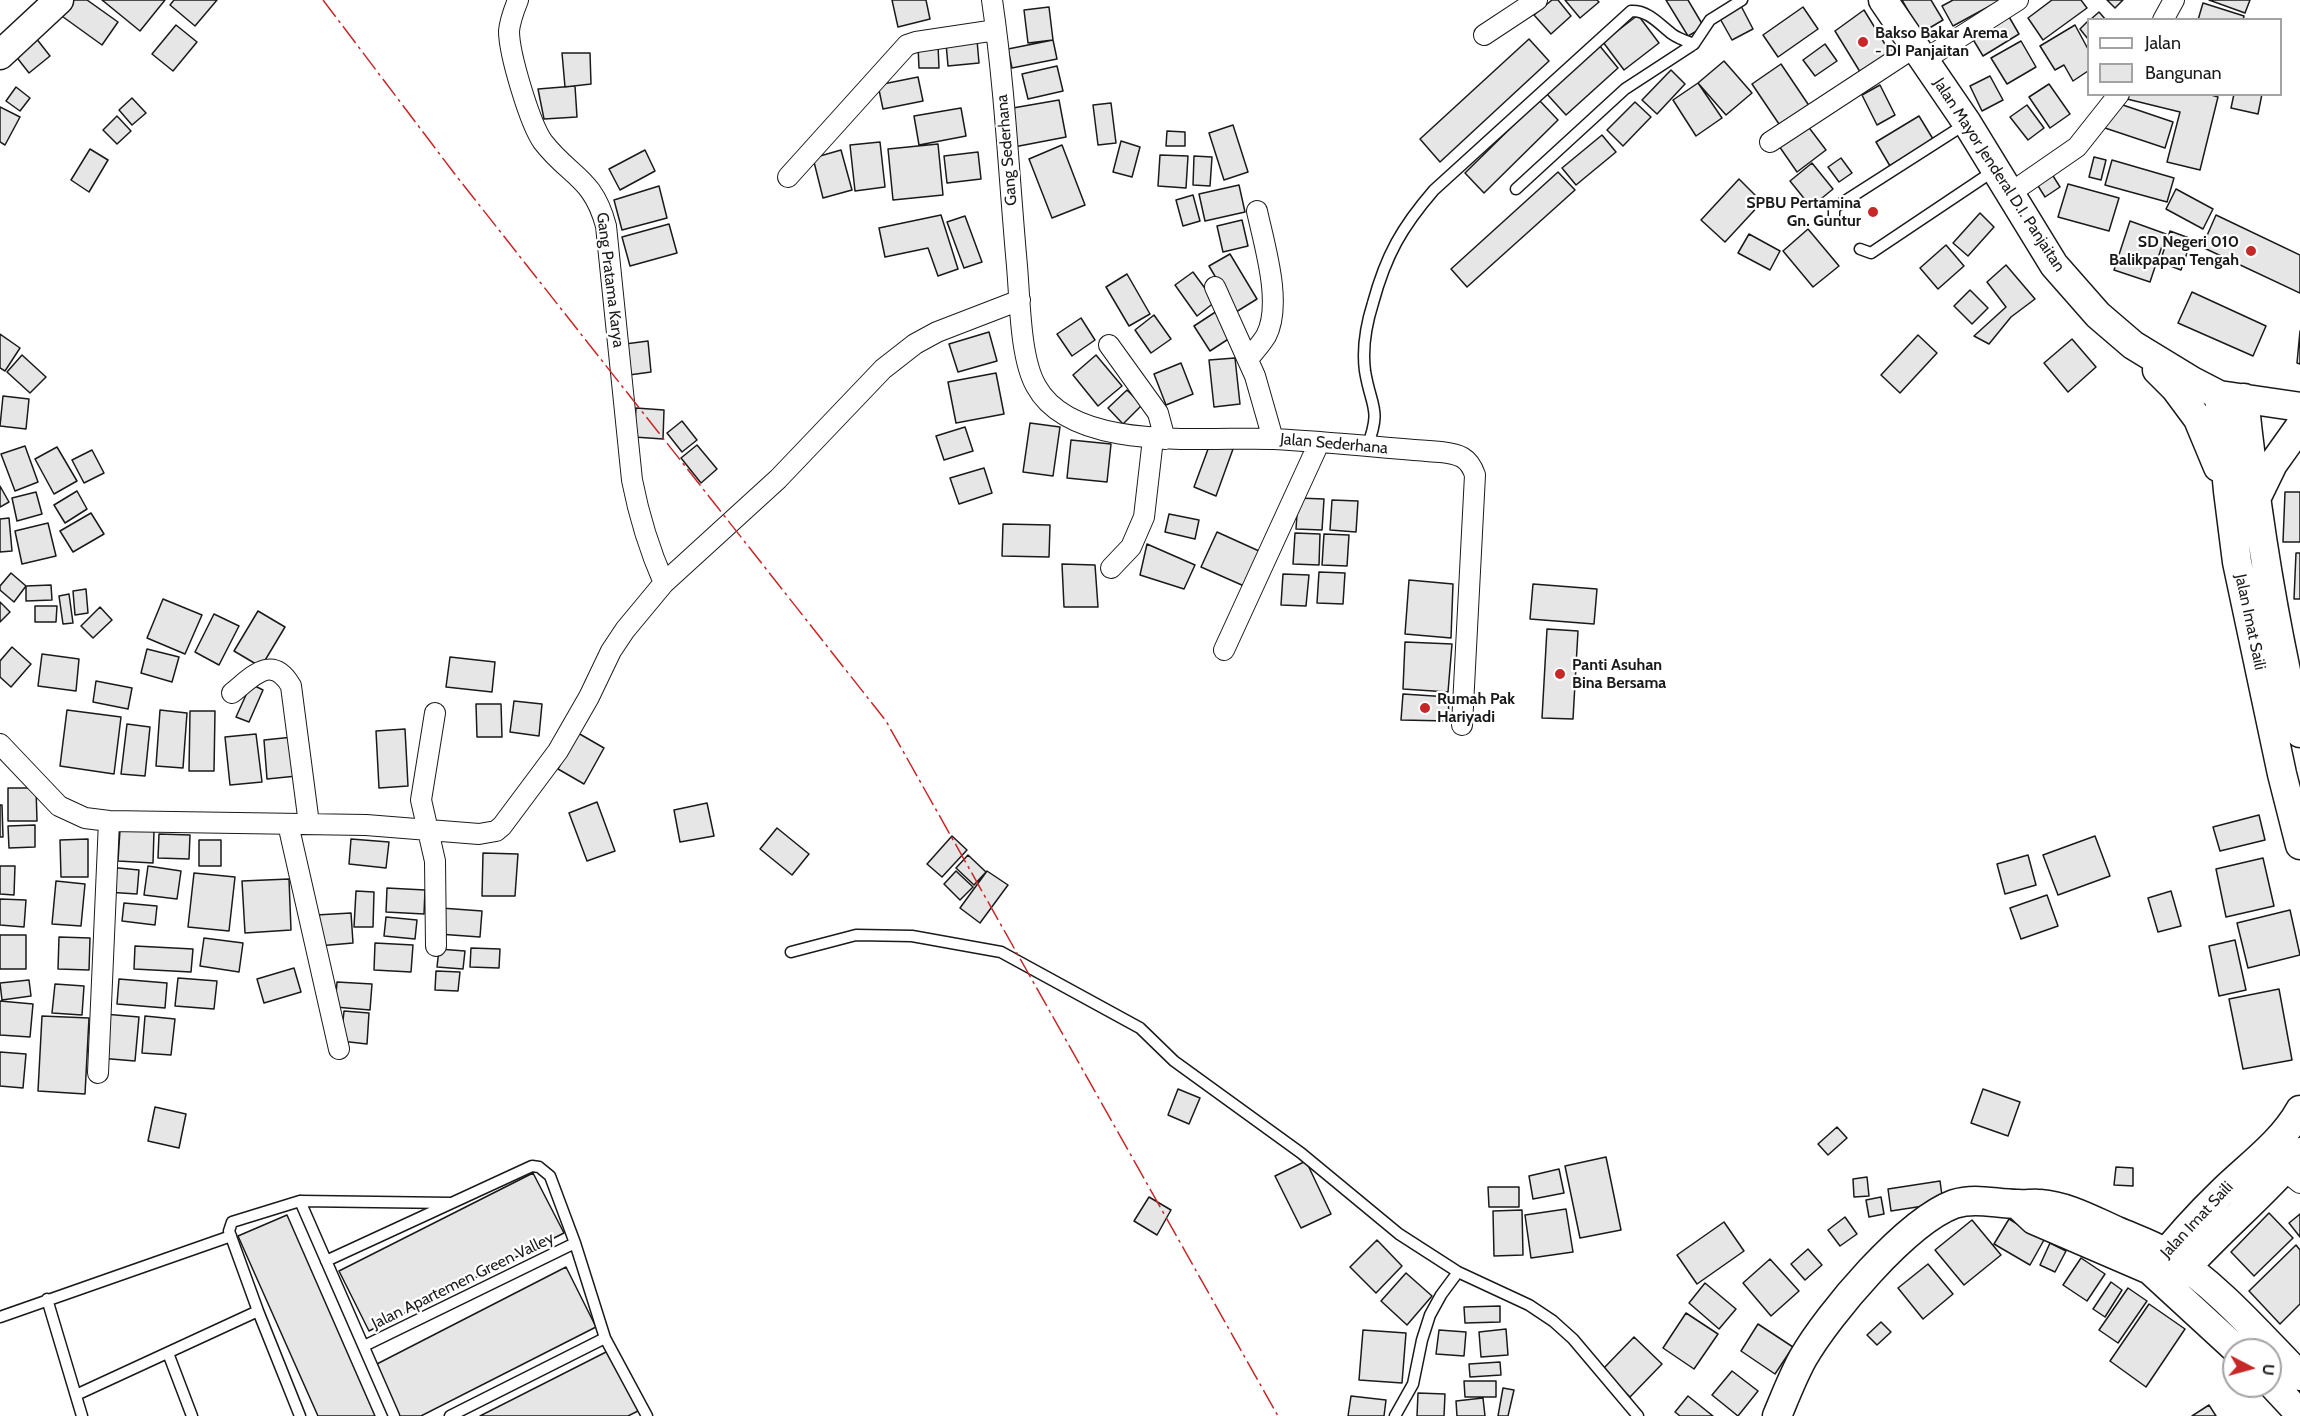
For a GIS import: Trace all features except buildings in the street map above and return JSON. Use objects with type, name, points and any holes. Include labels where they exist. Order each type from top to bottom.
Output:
[{"type":"main road","points":[[0,55],[58,0]]},
{"type":"main road","name":"Jalan Mayor Jenderal D.I. Panjaitan","points":[[1882,0],[1967,123],[2054,265],[2098,315],[2133,345],[2192,381],[2232,396],[2300,407]]},
{"type":"main road","points":[[2133,345],[2175,388],[2198,419],[2228,491]]},
{"type":"main road","name":"Jalan Imat Saili","points":[[2232,396],[2228,491],[2237,562],[2282,774],[2300,845]]},
{"type":"main road","name":"Jalan Imat Saili","points":[[2232,396],[2255,501],[2283,659],[2300,733]]},
{"type":"main road","points":[[2255,501],[2273,464],[2300,426]]},
{"type":"main road","name":"Jalan Imat Saili","points":[[2168,1270],[2191,1222],[2284,1132],[2300,1110]]},
{"type":"main road","name":"Jalan Imat Saili","points":[[2168,1270],[2210,1243],[2232,1219],[2295,1168]]},
{"type":"main road","points":[[1777,1416],[1803,1358],[1838,1310],[1898,1242],[1931,1216],[1954,1204],[1984,1200],[2017,1204],[2034,1220],[2211,1287],[2300,1376]]},
{"type":"main road","points":[[2168,1270],[2228,1338]]},
{"type":"main road","points":[[2282,1395],[2300,1414]]},
{"type":"street","name":"Gang Pratama Karya","points":[[518,0],[510,24],[510,40],[523,95],[534,127],[552,153],[593,193],[601,206],[606,226],[632,480],[649,550],[664,583]]},
{"type":"street","name":"Gang Sederhana","points":[[992,0],[1020,300]]},
{"type":"street","points":[[1484,35],[1537,0]]},
{"type":"street","points":[[1770,142],[1920,54],[2019,0]]},
{"type":"street","points":[[2164,18],[2174,0]]},
{"type":"street","points":[[788,177],[907,45],[996,30]]},
{"type":"street","points":[[2009,194],[2077,147],[2117,96]]},
{"type":"street","points":[[1248,359],[1266,335],[1273,296],[1257,210]]},
{"type":"street","points":[[1215,287],[1261,393],[1273,439]]},
{"type":"street","points":[[0,744],[59,806],[85,818],[110,821],[309,824],[479,834],[496,831],[558,751],[589,697],[611,651],[625,630],[664,583],[778,479],[883,369],[915,344],[937,332],[1020,300]]},
{"type":"street","name":"Jalan Sederhana","points":[[1020,300],[1028,364],[1037,388],[1055,409],[1070,418],[1108,431],[1159,439],[1273,439],[1457,454],[1465,458],[1472,465],[1474,475],[1462,725]]},
{"type":"street","points":[[1108,345],[1158,413],[1159,439],[1144,517],[1131,547],[1111,568]]},
{"type":"street","points":[[1224,650],[1320,443]]},
{"type":"street","points":[[232,693],[261,670],[272,670],[286,678],[291,686],[309,824]]},
{"type":"street","points":[[435,713],[422,791],[422,809],[435,861],[436,946]]},
{"type":"street","points":[[98,1073],[110,821]]},
{"type":"street","points":[[288,824],[339,1049]]},
{"type":"lane","points":[[1516,189],[1625,89],[1694,44],[1710,20],[1742,0]]},
{"type":"lane","points":[[1367,447],[1375,427],[1376,412],[1365,372],[1366,324],[1382,268],[1414,213],[1434,190],[1631,11],[1639,10],[1647,14],[1673,34],[1694,44]]},
{"type":"lane","points":[[1834,217],[1834,208],[1967,123]]},
{"type":"lane","points":[[1860,249],[1871,253],[1995,170]]},
{"type":"lane","points":[[790,952],[856,935],[912,936],[1001,952],[1140,1028],[1167,1056],[1301,1154],[1399,1234],[1458,1272],[1529,1305],[1553,1321],[1573,1339],[1638,1416]]},
{"type":"lane","name":"Jalan Apartemen Green Valley","points":[[326,1261],[524,1168],[539,1167],[550,1176],[554,1184],[605,1338],[647,1416]]},
{"type":"lane","name":"Jalan Apartemen Green Valley","points":[[300,1201],[394,1416]]},
{"type":"lane","name":"Jalan Apartemen Green Valley","points":[[231,1236],[229,1227],[232,1222],[300,1201],[450,1203]]},
{"type":"lane","points":[[0,1317],[231,1236],[300,1416]]},
{"type":"lane","name":"Jalan Apartemen Green Valley","points":[[364,1346],[575,1243]]},
{"type":"lane","points":[[1395,1416],[1413,1384],[1430,1315],[1458,1272]]},
{"type":"lane","points":[[47,1299],[82,1416]]},
{"type":"lane","points":[[76,1395],[258,1311]]},
{"type":"lane","points":[[450,1416],[605,1338]]},
{"type":"lane","points":[[168,1353],[192,1416]]},
{"type":"power","points":[[323,0],[454,173],[886,721],[1278,1416]]},
{"type":"place","name":"Bakso Bakar Arema - DI Panjaitan","points":[[1863,42]]},
{"type":"place","name":"SPBU Pertamina Gn. Guntur","points":[[1873,212]]},
{"type":"place","name":"SD Negeri 010 Balikpapan Tengah","points":[[2251,251]]},
{"type":"place","name":"Panti Asuhan Bina Bersama","points":[[1560,674]]},
{"type":"place","name":"Rumah Pak Hariyadi","points":[[1425,708]]}]
